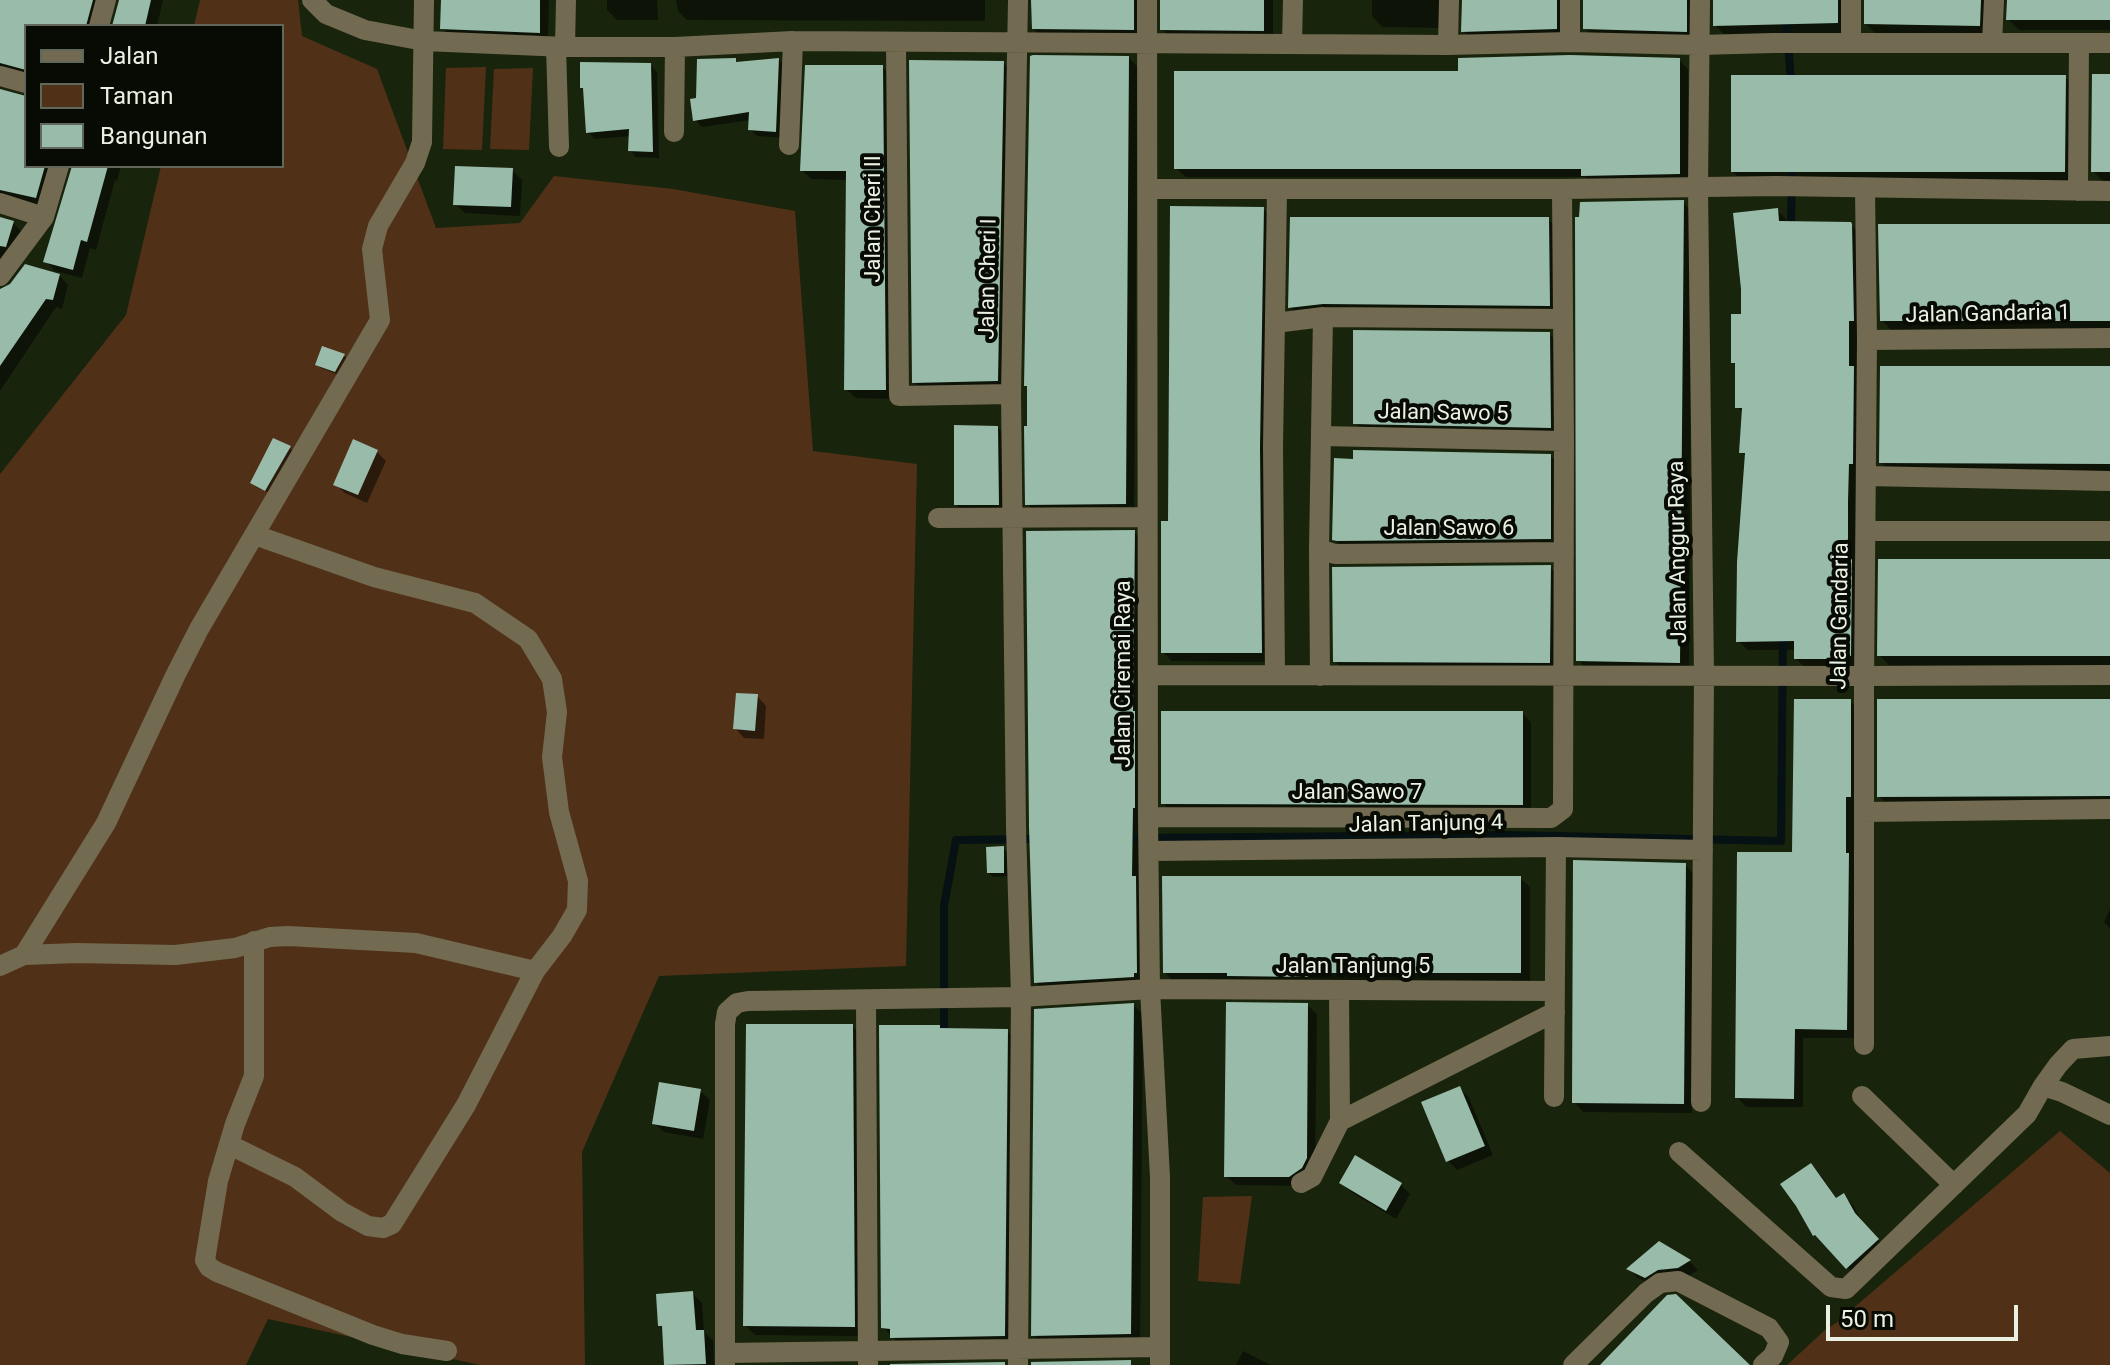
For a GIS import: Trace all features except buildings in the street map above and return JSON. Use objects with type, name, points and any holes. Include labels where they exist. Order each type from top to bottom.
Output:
[{"type":"street","points":[[100,24],[106,0]]},
{"type":"street","points":[[312,0],[326,14],[365,30],[424,41],[561,47],[675,47],[793,41],[1448,45],[1570,42],[1699,45],[2110,43]]},
{"type":"street","points":[[24,955],[106,823],[193,640],[380,320],[372,249],[378,226],[415,163],[422,142],[424,0]]},
{"type":"street","points":[[559,147],[561,47],[566,0]]},
{"type":"street","name":"Jalan Cheri I","points":[[1018,0],[1011,394],[1021,997],[1018,1357]]},
{"type":"street","name":"Jalan Ciremai Raya","points":[[1147,0],[1150,989],[1160,1177],[1160,1356]]},
{"type":"street","points":[[1292,43],[1293,0]]},
{"type":"street","points":[[1448,45],[1449,0]]},
{"type":"street","points":[[1570,0],[1570,42]]},
{"type":"street","name":"Jalan Anggur Raya","points":[[1700,0],[1698,187],[1704,675],[1701,1102]]},
{"type":"street","points":[[1851,0],[1851,43]]},
{"type":"street","points":[[1992,43],[1994,0]]},
{"type":"street","points":[[789,145],[793,41]]},
{"type":"street","name":"Jalan Cheri II","points":[[896,42],[899,396],[1011,394]]},
{"type":"street","points":[[2078,191],[2079,43]]},
{"type":"street","points":[[674,132],[675,47]]},
{"type":"street","points":[[0,76],[24,82]]},
{"type":"street","points":[[0,276],[44,217],[58,168]]},
{"type":"street","points":[[1149,189],[1776,186],[2110,191]]},
{"type":"street","points":[[1562,189],[1563,676]]},
{"type":"street","name":"Jalan Gandaria","points":[[1864,1045],[1865,189]]},
{"type":"street","points":[[1275,675],[1273,463],[1277,190]]},
{"type":"street","points":[[0,203],[44,217]]},
{"type":"street","points":[[1275,323],[1323,317],[1563,319]]},
{"type":"street","points":[[1320,676],[1327,551],[1321,436],[1323,317]]},
{"type":"street","name":"Jalan Gandaria 1","points":[[1867,340],[2110,338]]},
{"type":"street","name":"Jalan Sawo 5","points":[[1321,436],[1564,441]]},
{"type":"street","points":[[1866,476],[2110,481]]},
{"type":"street","points":[[938,518],[1147,517]]},
{"type":"street","points":[[1866,531],[2110,531]]},
{"type":"street","points":[[230,1145],[295,1177],[342,1212],[368,1226],[383,1228],[392,1224],[466,1105],[535,971],[577,910],[578,881],[559,812],[552,757],[557,712],[552,679],[528,639],[475,603],[374,577],[255,535]]},
{"type":"street","name":"Jalan Sawo 6","points":[[1327,551],[1564,552]]},
{"type":"street","points":[[1149,675],[2110,675]]},
{"type":"street","name":"Jalan Sawo 7","points":[[1149,835],[1551,818],[1563,809],[1563,676]]},
{"type":"street","points":[[1864,812],[2110,809]]},
{"type":"street","name":"Jalan Tanjung 4","points":[[1149,835],[1556,847],[1703,838]]},
{"type":"street","points":[[1554,1097],[1556,847]]},
{"type":"street","points":[[0,966],[24,955],[175,955],[235,948],[270,937],[288,936],[416,943],[535,971]]},
{"type":"street","points":[[254,941],[254,1076],[235,1124],[218,1181],[205,1260],[217,1272],[373,1335],[402,1344],[447,1351]]},
{"type":"street","name":"Jalan Tanjung 5","points":[[725,1359],[725,1024],[727,1012],[737,1003],[1021,997],[1150,989],[1555,991]]},
{"type":"street","points":[[1301,1183],[1312,1177],[1340,1121],[1339,991]]},
{"type":"street","points":[[866,1000],[868,1358]]},
{"type":"street","points":[[1340,1121],[1555,1012]]},
{"type":"street","points":[[1679,1152],[1831,1287],[1846,1289],[2027,1114],[2043,1086],[2073,1049],[2110,1046]]},
{"type":"street","points":[[2043,1086],[2110,1115]]},
{"type":"street","points":[[1862,1096],[1954,1185]]},
{"type":"street","points":[[1573,1365],[1646,1293],[1660,1283],[1678,1281],[1769,1328],[1779,1342],[1773,1356],[1763,1365]]},
{"type":"street","points":[[725,1359],[868,1358],[963,1349],[1018,1357],[1160,1356]]},
{"type":"green space","points":[[200,0],[298,0],[302,36],[377,69],[436,228],[520,223],[554,176],[673,189],[795,211],[813,451],[917,464],[906,966],[659,976],[582,1152],[585,1365],[480,1365],[268,1319],[246,1365],[0,1365],[0,474],[126,315],[161,168],[284,168],[284,24],[194,24]]},
{"type":"green space","points":[[486,67],[482,150],[443,149],[446,68]]},
{"type":"green space","points":[[533,68],[529,150],[490,149],[494,69]]},
{"type":"green space","points":[[2060,1131],[2110,1173],[2110,1365],[1787,1365],[1825,1330]]},
{"type":"green space","points":[[1252,1196],[1240,1284],[1198,1281],[1203,1197]]},
{"type":"waterway","points":[[1785,0],[1791,83]]},
{"type":"waterway","points":[[1791,231],[1792,165]]},
{"type":"waterway","points":[[1123,838],[1508,835],[1781,841],[1783,632]]},
{"type":"waterway","points":[[944,1036],[944,906],[956,840],[1038,839]]}]
